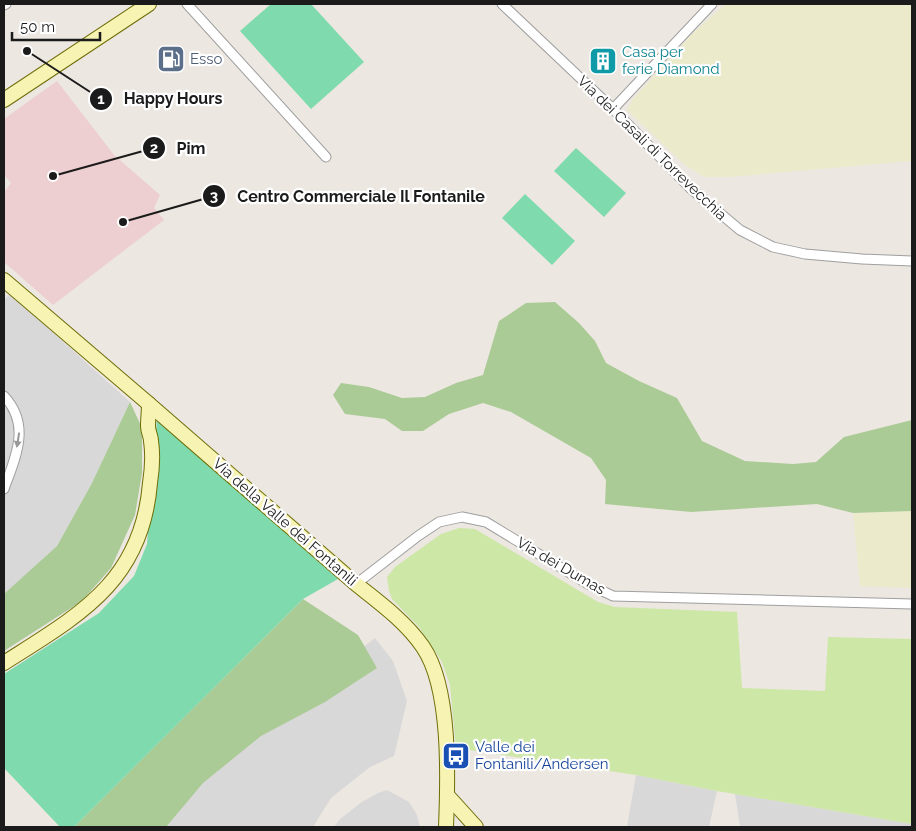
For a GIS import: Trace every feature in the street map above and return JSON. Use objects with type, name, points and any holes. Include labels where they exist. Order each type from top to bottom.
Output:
[{"type":"street","points":[[4,100],[149,4]]},
{"type":"street","points":[[187,4],[326,158]]},
{"type":"street","name":"Via dei Casali di Torrevecchia","points":[[502,4],[613,109],[685,183],[740,230],[762,243],[782,250],[823,257],[912,261]]},
{"type":"street","points":[[613,109],[712,4]]},
{"type":"street","name":"Via della Valle dei Fontanili","points":[[4,280],[380,603],[404,625],[423,647],[437,679],[442,703],[446,752],[446,827]]},
{"type":"street","points":[[4,396],[16,412],[20,428],[16,450],[4,489]]},
{"type":"street","points":[[4,663],[77,616],[98,598],[116,576],[131,552],[144,516],[150,483],[151,441],[148,429],[150,404]]},
{"type":"street","points":[[151,441],[172,425]]},
{"type":"street","name":"Via dei Dumas","points":[[356,584],[439,522],[462,517],[486,522],[588,584],[613,596],[912,604]]},
{"type":"street","points":[[447,795],[476,827]]},
{"type":"shaded area","points":[[57,81],[114,155],[160,195],[154,208],[164,220],[53,305],[4,262],[4,192],[11,183],[4,175],[4,119]]},
{"type":"shaded area","points":[[10,294],[130,402],[92,483],[57,546],[4,595],[4,300]]},
{"type":"shaded area","points":[[375,638],[393,661],[407,701],[394,756],[370,767],[331,798],[313,827],[159,827],[195,777]]},
{"type":"shaded area","points":[[636,775],[717,791],[709,827],[627,827]]},
{"type":"shaded area","points":[[387,790],[409,802],[417,815],[420,827],[334,827],[340,819],[362,802]]},
{"type":"shaded area","points":[[735,794],[912,824],[912,827],[740,827]]},
{"type":"green space","points":[[271,4],[311,4],[364,62],[311,109],[240,31]]},
{"type":"green space","points":[[726,4],[912,4],[912,161],[729,177],[704,177],[685,165],[627,110],[633,99],[692,34]]},
{"type":"green space","points":[[576,148],[626,193],[604,217],[554,171]]},
{"type":"green space","points":[[525,194],[575,241],[552,265],[502,218]]},
{"type":"green space","points":[[555,302],[579,323],[595,341],[606,363],[639,381],[677,398],[702,441],[745,461],[793,464],[816,462],[844,437],[912,420],[912,511],[853,513],[817,504],[691,512],[605,504],[606,480],[591,458],[511,412],[483,403],[449,414],[423,431],[402,431],[385,419],[345,414],[333,395],[341,383],[369,387],[402,398],[425,397],[456,383],[483,375],[499,321],[526,303]]},
{"type":"green space","points":[[130,402],[142,428],[142,473],[135,515],[111,568],[82,601],[4,651],[4,594],[57,546],[92,483]]},
{"type":"green space","points":[[157,419],[338,579],[303,599],[74,827],[60,827],[4,768],[4,674],[99,613],[134,576],[147,544]]},
{"type":"green space","points":[[912,511],[912,588],[860,586],[853,513]]},
{"type":"green space","points":[[459,528],[475,529],[598,602],[615,607],[737,612],[742,688],[825,691],[828,637],[912,639],[912,824],[717,791],[636,775],[456,748],[450,685],[442,662],[419,627],[392,599],[387,577],[395,567],[441,534]]},
{"type":"green space","points":[[303,599],[358,635],[377,668],[325,702],[261,736],[203,783],[166,827],[74,827]]},
{"type":"place","name":"Happy Hours","points":[[27,51]]},
{"type":"place","name":"Esso","points":[[171,59]]},
{"type":"place","name":"Casa per ferie Diamond","points":[[603,61]]},
{"type":"place","name":"Pim","points":[[53,176]]},
{"type":"place","name":"Centro Commerciale Il Fontanile","points":[[123,222]]},
{"type":"place","name":"Valle dei Fontanili/Andersen","points":[[456,756]]}]
